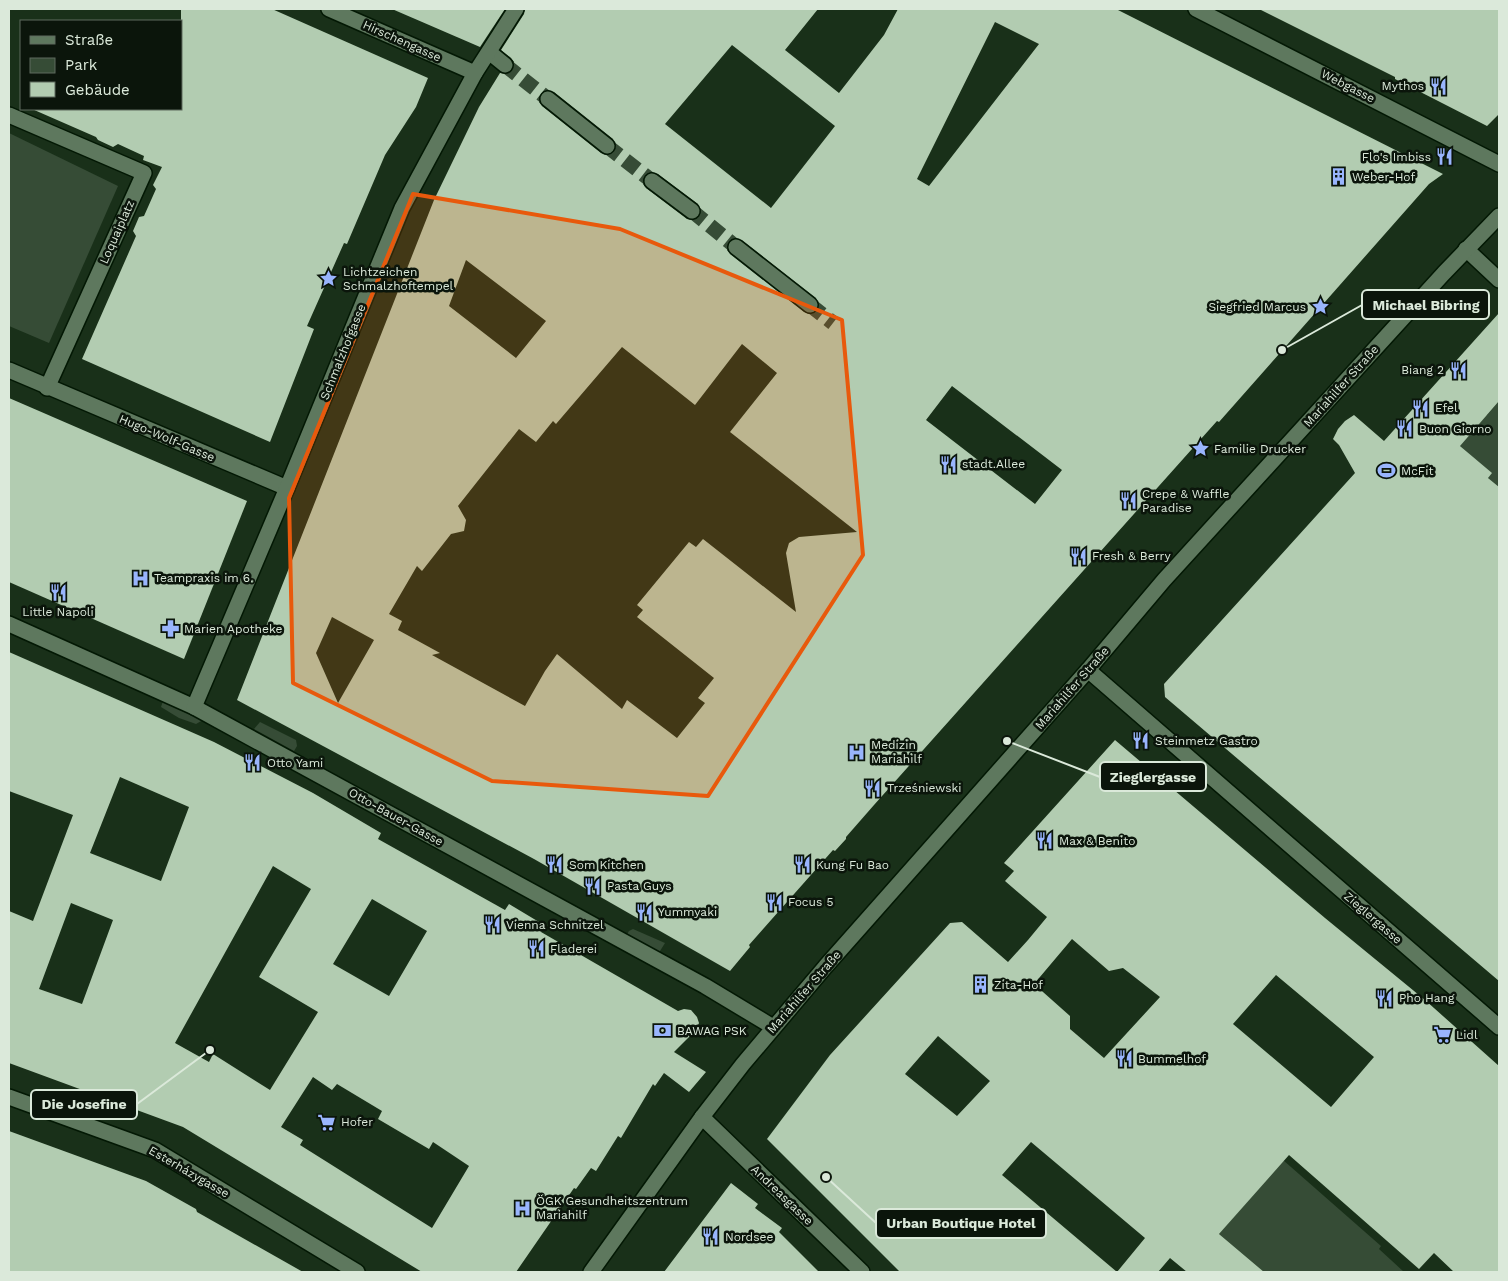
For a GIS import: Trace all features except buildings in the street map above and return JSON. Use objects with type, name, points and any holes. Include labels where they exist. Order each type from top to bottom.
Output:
[{"type":"street","name":"Hirschengasse","points":[[329,9],[475,73]]},
{"type":"street","name":"Schmalzhofgasse","points":[[194,707],[287,488],[402,208],[475,73],[516,9]]},
{"type":"street","name":"Webgasse","points":[[1196,9],[1499,164]]},
{"type":"street","points":[[489,52],[505,65]]},
{"type":"street","points":[[548,99],[607,146]]},
{"type":"street","name":"Loquaiplatz","points":[[9,115],[144,173],[47,388]]},
{"type":"street","points":[[652,181],[692,211]]},
{"type":"street","name":"Mariahilfer Straße","points":[[591,1272],[702,1117],[774,1027],[1088,670],[1164,580],[1466,249],[1499,216]]},
{"type":"street","points":[[736,247],[810,305]]},
{"type":"street","points":[[1466,249],[1499,280]]},
{"type":"street","points":[[9,370],[47,388]]},
{"type":"street","name":"Hugo-Wolf-Gasse","points":[[47,388],[287,488]]},
{"type":"street","name":"Otto-Bauer-Gasse","points":[[9,624],[194,707],[705,986],[774,1027]]},
{"type":"street","name":"Zieglergasse","points":[[1088,670],[1499,1027]]},
{"type":"street","name":"Esterházygasse","points":[[9,1097],[155,1150],[357,1272]]},
{"type":"street","name":"Andreasgasse","points":[[702,1117],[862,1272]]},
{"type":"highlighted area","points":[[413,194],[620,229],[842,320],[863,555],[708,796],[492,781],[293,683],[289,498]]},
{"type":"green space","points":[[9,133],[118,186],[49,343],[9,326]]},
{"type":"green space","points":[[1499,401],[1499,487],[1488,478],[1491,473],[1459,445],[1484,413],[1487,415]]},
{"type":"green space","points":[[163,701],[203,720],[196,724],[179,718],[161,707]]},
{"type":"green space","points":[[260,722],[296,740],[297,746],[294,751],[254,729]]},
{"type":"green space","points":[[633,929],[665,943],[657,953],[626,936]]},
{"type":"green space","points":[[1283,1160],[1381,1246],[1379,1249],[1404,1272],[1264,1272],[1219,1234]]},
{"type":"tunnel","points":[[505,65],[548,99]]},
{"type":"tunnel","points":[[607,146],[652,181]]},
{"type":"tunnel","points":[[692,211],[736,247]]},
{"type":"tunnel","points":[[810,305],[833,323]]},
{"type":"place","name":"Mythos","points":[[1438,86]]},
{"type":"place","name":"Flo's Imbiss","points":[[1445,157]]},
{"type":"place","name":"Weber-Hof","points":[[1338,177]]},
{"type":"place","name":"Lichtzeichen Schmalzhoftempel","points":[[329,279]]},
{"type":"place","name":"Siegfried Marcus","points":[[1320,307]]},
{"type":"place","name":"Michael Bibring","points":[[1282,350]]},
{"type":"place","name":"Biang 2","points":[[1458,370]]},
{"type":"place","name":"Efel","points":[[1421,408]]},
{"type":"place","name":"Buon Giorno","points":[[1405,429]]},
{"type":"place","name":"Familie Drucker","points":[[1200,449]]},
{"type":"place","name":"stadt.Allee","points":[[948,464]]},
{"type":"place","name":"McFit","points":[[1387,471]]},
{"type":"place","name":"Crepe & Waffle Paradise","points":[[1128,501]]},
{"type":"place","name":"Fresh & Berry","points":[[1078,556]]},
{"type":"place","name":"Teampraxis im 6.","points":[[140,578]]},
{"type":"place","name":"Little Napoli","points":[[58,593]]},
{"type":"place","name":"Marien Apotheke","points":[[170,629]]},
{"type":"place","name":"Zieglergasse","points":[[1007,741]]},
{"type":"place","name":"Steinmetz Gastro","points":[[1141,741]]},
{"type":"place","name":"Medizin Mariahilf","points":[[857,752]]},
{"type":"place","name":"Otto Yami","points":[[253,763]]},
{"type":"place","name":"Trześniewski","points":[[873,788]]},
{"type":"place","name":"Max & Benito","points":[[1045,841]]},
{"type":"place","name":"Som Kitchen","points":[[555,865]]},
{"type":"place","name":"Kung Fu Bao","points":[[802,865]]},
{"type":"place","name":"Pasta Guys","points":[[593,886]]},
{"type":"place","name":"Focus 5","points":[[774,902]]},
{"type":"place","name":"Yummyaki","points":[[644,912]]},
{"type":"place","name":"Vienna Schnitzel","points":[[492,925]]},
{"type":"place","name":"Fladerei","points":[[536,949]]},
{"type":"place","name":"Zita-Hof","points":[[980,985]]},
{"type":"place","name":"Pho Hang","points":[[1385,998]]},
{"type":"place","name":"BAWAG PSK","points":[[663,1031]]},
{"type":"place","name":"Lidl","points":[[1442,1035]]},
{"type":"place","name":"Die Josefine","points":[[210,1050]]},
{"type":"place","name":"Bummelhof","points":[[1124,1059]]},
{"type":"place","name":"Hofer","points":[[327,1122]]},
{"type":"place","name":"Urban Boutique Hotel","points":[[826,1177]]},
{"type":"place","name":"ÖGK Gesundheitszentrum Mariahilf","points":[[522,1208]]},
{"type":"place","name":"Nordsee","points":[[711,1237]]}]
